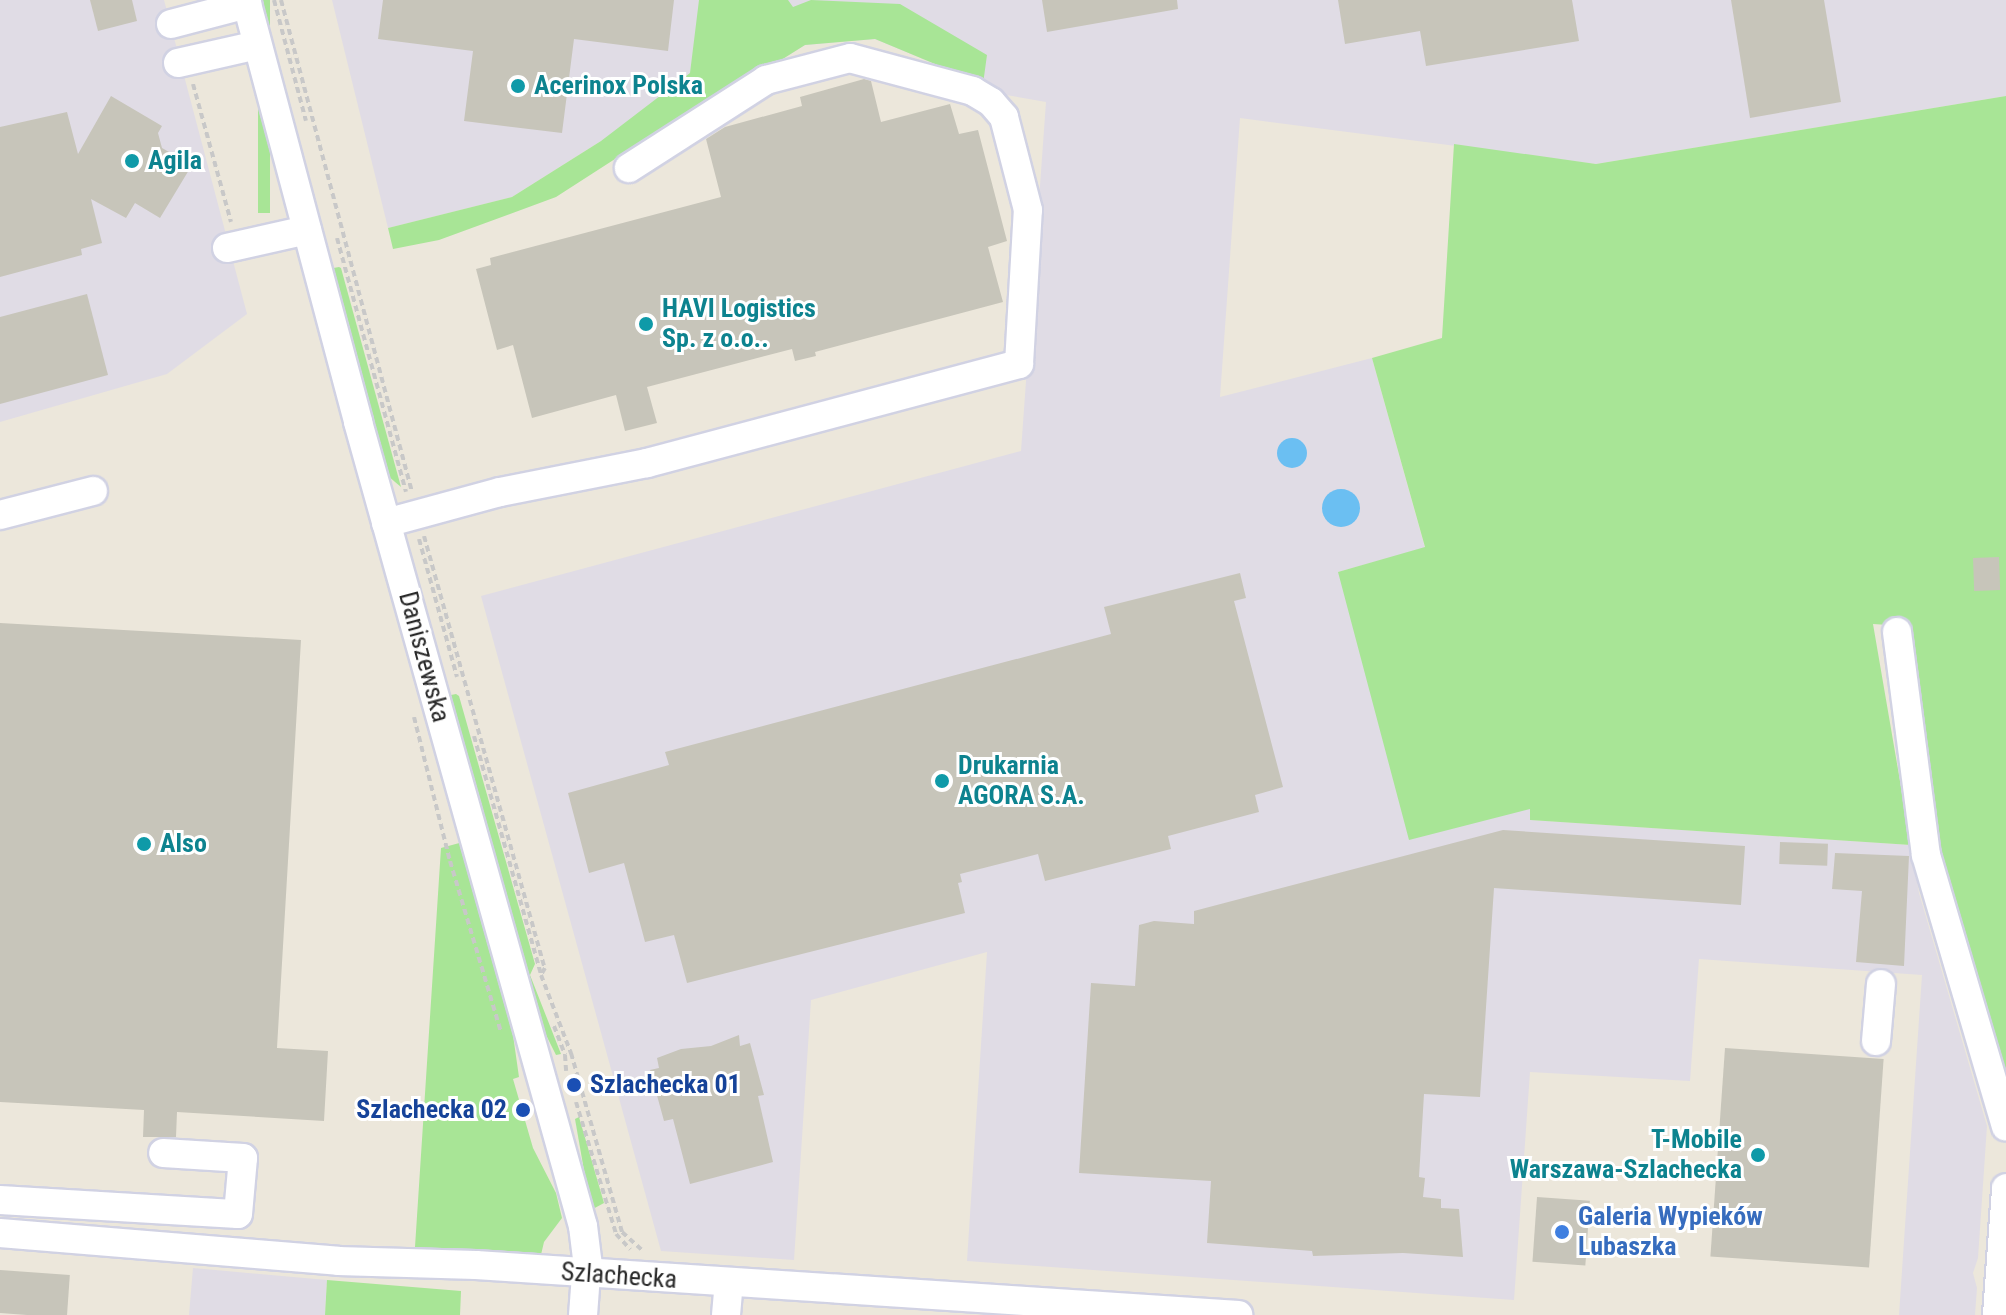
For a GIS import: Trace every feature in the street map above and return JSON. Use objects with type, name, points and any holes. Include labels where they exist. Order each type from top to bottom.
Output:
[{"type":"street","points":[[171,24],[255,1]]},
{"type":"street","name":"Daniszewska","points":[[255,1],[257,45],[307,230],[406,518],[583,1226],[586,1274],[583,1315]]},
{"type":"street","points":[[183,62],[257,45]]},
{"type":"street","points":[[406,518],[500,492],[647,463],[1019,364],[1028,210],[1004,117],[991,102],[973,91],[850,58],[766,80],[629,168]]},
{"type":"street","points":[[232,247],[307,230]]},
{"type":"street","points":[[0,515],[93,491]]},
{"type":"street","points":[[1897,632],[1926,855],[2006,1126]]},
{"type":"street","points":[[1876,1041],[1881,984]]},
{"type":"street","points":[[0,1200],[238,1214],[243,1158],[163,1153]]},
{"type":"street","points":[[1997,1315],[2006,1188]]},
{"type":"street","name":"Szlachecka","points":[[0,1233],[338,1261],[476,1265],[1023,1307],[1238,1315]]},
{"type":"street","points":[[726,1315],[729,1283]]},
{"type":"path","points":[[281,0],[406,518]]},
{"type":"path","points":[[255,1],[541,975],[571,1053],[622,1232],[631,1243],[651,1255]]},
{"type":"path","points":[[183,62],[232,247]]},
{"type":"path","points":[[413,712],[450,861],[503,1038]]},
{"type":"path","points":[[541,975],[537,981],[565,1055],[567,1075]]},
{"type":"path","points":[[572,1097],[581,1112],[616,1234],[645,1259]]},
{"type":"shaded area","points":[[0,0],[164,0],[247,314],[167,374],[0,422]]},
{"type":"shaded area","points":[[332,0],[2006,0],[2006,96],[1596,164],[1240,118],[1220,397],[1372,358],[1425,548],[1338,572],[1530,809],[1531,820],[1911,845],[1919,893],[1987,1126],[1978,1258],[1973,1273],[1977,1288],[1975,1315],[1899,1315],[1922,975],[1699,959],[1690,1081],[1530,1072],[1514,1300],[967,1261],[987,952],[811,1000],[794,1260],[661,1251],[481,596],[1021,451],[1046,102],[995,93],[983,84],[875,39],[805,45],[700,111],[691,110],[601,141],[512,197],[388,228]]},
{"type":"shaded area","points":[[193,1268],[327,1280],[325,1315],[189,1315]]},
{"type":"green space","points":[[258,0],[270,0],[270,213],[258,213]]},
{"type":"green space","points":[[699,0],[788,0],[793,7],[811,0],[900,4],[987,55],[983,84],[875,39],[805,45],[700,111],[691,110],[556,197],[439,240],[393,249],[388,228],[512,197],[601,141],[690,73]]},
{"type":"green space","points":[[2006,96],[2006,1092],[1935,848],[1904,626],[1873,624],[1911,845],[1530,820],[1530,809],[1409,840],[1338,572],[1425,547],[1372,358],[1442,338],[1454,144],[1596,164]]},
{"type":"green space","points":[[339,267],[401,487],[388,476],[382,465],[328,269]]},
{"type":"green space","points":[[456,694],[535,964],[530,975],[561,1054],[556,1055],[538,1019],[446,696]]},
{"type":"green space","points":[[463,842],[508,1000],[519,1077],[513,1079],[533,1148],[556,1193],[562,1218],[544,1242],[540,1259],[415,1247],[441,848]]},
{"type":"green space","points":[[579,1117],[604,1203],[591,1210],[575,1119]]},
{"type":"green space","points":[[327,1280],[461,1291],[460,1315],[325,1315]]},
{"type":"water","points":[[1292,438],[1303,442],[1307,453],[1303,464],[1292,468],[1281,464],[1277,453],[1281,442]]},
{"type":"water","points":[[1341,489],[1354,495],[1360,508],[1354,521],[1341,527],[1328,521],[1322,508],[1328,495]]},
{"type":"building","points":[[90,0],[132,0],[137,21],[98,31]]},
{"type":"building","name":"Acerinox Polska","points":[[383,0],[674,0],[668,51],[574,39],[562,133],[464,121],[473,51],[378,39]]},
{"type":"building","points":[[1042,0],[1177,0],[1178,9],[1047,32]]},
{"type":"building","points":[[1338,0],[1572,0],[1579,41],[1426,66],[1420,31],[1345,44]]},
{"type":"building","points":[[1731,0],[1824,0],[1841,102],[1750,118]]},
{"type":"building","points":[[864,79],[871,81],[881,122],[950,104],[959,134],[978,130],[1007,241],[988,247],[1003,302],[815,352],[816,356],[795,361],[792,349],[647,387],[657,423],[625,431],[616,395],[532,418],[513,345],[497,350],[476,269],[491,265],[490,258],[721,197],[706,139],[725,127],[802,106],[800,97]]},
{"type":"building","points":[[111,96],[162,126],[158,133],[162,148],[192,165],[160,218],[135,203],[126,218],[91,199],[102,243],[81,249],[82,255],[0,277],[0,127],[67,112],[78,154]]},
{"type":"building","points":[[87,294],[108,375],[0,404],[0,317]]},
{"type":"building","points":[[1999,557],[2000,590],[1974,591],[1973,558]]},
{"type":"building","name":"Drukarnia AGORA S.A.","points":[[1240,573],[1246,598],[1234,601],[1283,787],[1255,795],[1259,812],[1168,836],[1171,849],[1045,881],[1038,854],[960,874],[962,882],[958,883],[965,913],[687,983],[674,935],[645,942],[624,863],[589,873],[568,793],[669,765],[665,752],[1111,634],[1104,607]]},
{"type":"building","name":"Also","points":[[0,623],[301,640],[277,1048],[328,1051],[324,1121],[177,1112],[176,1137],[143,1137],[144,1110],[0,1102]]},
{"type":"building","points":[[1503,830],[1745,846],[1741,905],[1494,888],[1480,1097],[1424,1094],[1419,1177],[1425,1178],[1423,1197],[1441,1199],[1441,1208],[1459,1209],[1463,1257],[1403,1253],[1313,1256],[1312,1251],[1207,1243],[1211,1181],[1079,1173],[1091,983],[1135,986],[1139,925],[1154,921],[1194,924],[1194,911]]},
{"type":"building","points":[[1780,842],[1828,844],[1827,866],[1779,864]]},
{"type":"building","points":[[1835,853],[1909,856],[1904,966],[1856,962],[1862,891],[1832,889]]},
{"type":"building","points":[[739,1035],[740,1046],[750,1043],[764,1095],[758,1096],[773,1162],[690,1184],[673,1119],[664,1121],[650,1070],[659,1068],[657,1058],[681,1049],[711,1046]]},
{"type":"building","points":[[1725,1048],[1884,1059],[1869,1268],[1710,1256]]},
{"type":"building","points":[[1537,1197],[1590,1201],[1585,1266],[1532,1262]]},
{"type":"building","points":[[0,1270],[70,1275],[67,1315],[0,1313]]},
{"type":"place","name":"Acerinox Polska","points":[[518,86]]},
{"type":"place","name":"Agila","points":[[132,161]]},
{"type":"place","name":"HAVI Logistics Sp. z o.o..","points":[[646,324]]},
{"type":"place","name":"Drukarnia AGORA S.A.","points":[[942,781]]},
{"type":"place","name":"Also","points":[[144,844]]},
{"type":"place","name":"Szlachecka 01","points":[[574,1085]]},
{"type":"place","name":"Szlachecka 02","points":[[523,1110]]},
{"type":"place","name":"T-Mobile Warszawa-Szlachecka","points":[[1758,1155]]},
{"type":"place","name":"Galeria Wypieków Lubaszka","points":[[1562,1232]]}]
